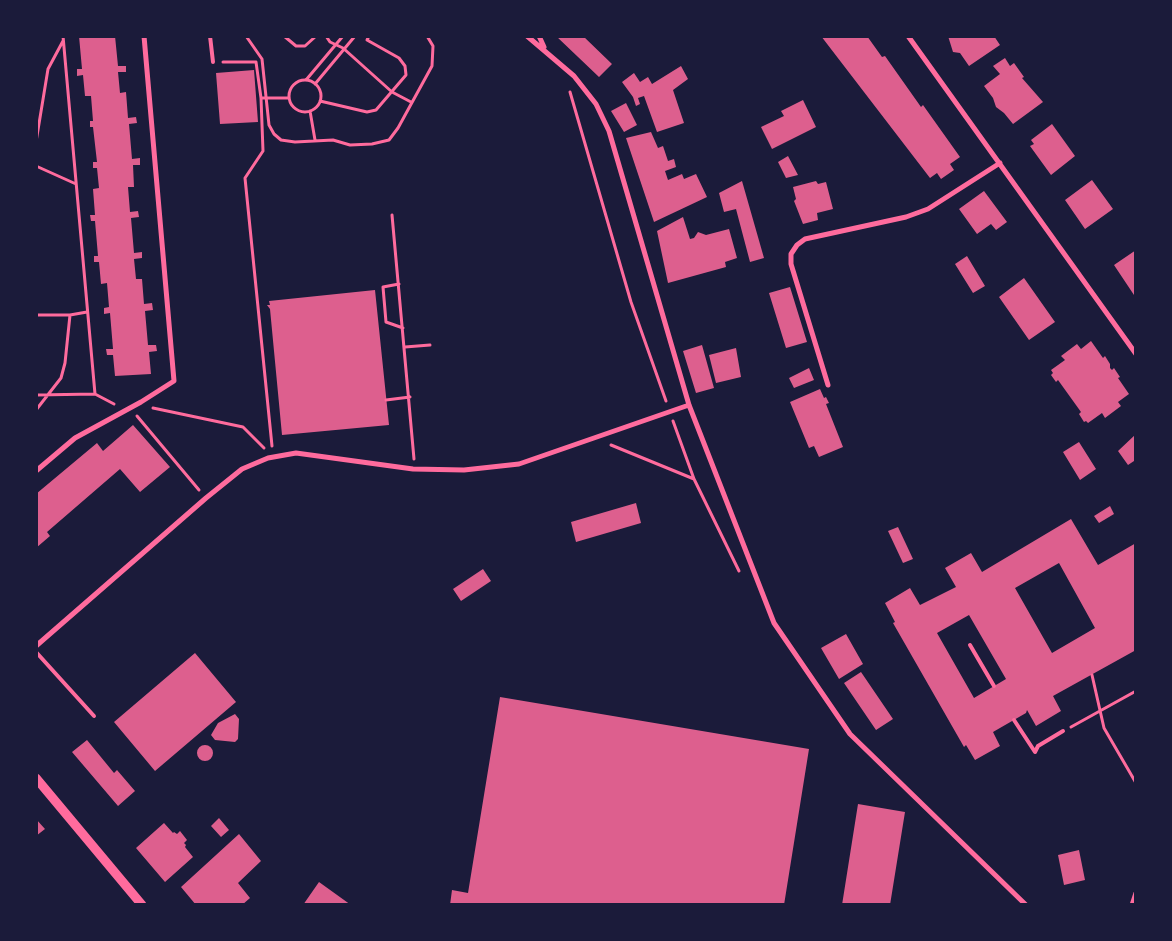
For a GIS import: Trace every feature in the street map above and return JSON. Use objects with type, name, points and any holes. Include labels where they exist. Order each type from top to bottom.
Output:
[{"type":"street","points":[[36,471],[75,438],[174,381],[144,36]]},
{"type":"street","points":[[527,36],[574,76],[590,97],[609,131],[689,405],[774,623],[850,734],[1026,905]]},
{"type":"street","points":[[539,36],[545,50]]},
{"type":"street","points":[[908,36],[1136,354]]},
{"type":"street","points":[[828,385],[791,264],[791,254],[797,245],[805,239],[906,217],[928,209],[1000,163]]},
{"type":"street","points":[[36,646],[242,469],[273,457],[296,453],[413,469],[464,470],[519,464],[689,405]]},
{"type":"street","points":[[36,778],[142,905]]},
{"type":"street","points":[[1132,905],[1136,893]]},
{"type":"lane","points":[[210,36],[213,62]]},
{"type":"lane","points":[[970,645],[994,686]]},
{"type":"lane","points":[[36,652],[94,716]]},
{"type":"lane","points":[[1014,720],[1035,752],[1038,746],[1063,731]]},
{"type":"path","points":[[246,36],[262,59],[269,125],[274,134],[281,140],[295,142],[333,140],[350,145],[372,144],[389,140],[398,128],[432,66],[433,46],[427,36]]},
{"type":"path","points":[[284,36],[296,46],[304,46],[316,36]]},
{"type":"path","points":[[326,36],[336,45],[343,48],[392,92],[411,102]]},
{"type":"path","points":[[310,112],[296,110],[289,98],[293,85],[306,80],[343,36]]},
{"type":"path","points":[[315,84],[343,48],[355,36]]},
{"type":"path","points":[[320,101],[367,112],[376,110],[406,75],[404,66],[399,58],[367,40],[369,36]]},
{"type":"path","points":[[36,142],[48,69],[63,38]]},
{"type":"path","points":[[63,38],[94,394]]},
{"type":"path","points":[[213,62],[256,62],[263,151],[245,178],[273,457]]},
{"type":"path","points":[[306,80],[315,84],[320,92],[320,101],[310,112]]},
{"type":"path","points":[[568,84],[631,302],[694,479],[742,578]]},
{"type":"path","points":[[260,98],[289,98]]},
{"type":"path","points":[[310,112],[315,140]]},
{"type":"path","points":[[36,166],[76,184]]},
{"type":"path","points":[[392,215],[415,451],[413,469]]},
{"type":"path","points":[[399,284],[383,286],[386,322],[403,328]]},
{"type":"path","points":[[36,315],[70,315],[87,312]]},
{"type":"path","points":[[36,410],[49,396],[61,378],[65,363],[70,315]]},
{"type":"path","points":[[405,347],[430,345]]},
{"type":"path","points":[[36,395],[94,394],[128,409],[206,498]]},
{"type":"path","points":[[386,400],[410,397]]},
{"type":"path","points":[[137,404],[243,427],[273,457]]},
{"type":"path","points":[[594,438],[694,479]]},
{"type":"path","points":[[1092,675],[1104,728],[1136,783]]},
{"type":"path","points":[[1063,731],[1136,691]]},
{"type":"building","points":[[79,36],[115,36],[118,66],[126,66],[126,72],[118,72],[120,93],[126,92],[128,118],[136,117],[137,123],[129,124],[132,159],[140,158],[140,165],[133,165],[134,187],[128,187],[130,212],[138,211],[139,217],[131,218],[134,253],[142,252],[142,258],[134,259],[136,279],[142,279],[144,304],[152,303],[153,310],[145,311],[148,345],[156,345],[157,351],[149,352],[151,374],[115,376],[113,355],[107,355],[106,349],[113,349],[110,313],[104,314],[104,308],[109,307],[107,283],[101,284],[99,262],[94,262],[94,256],[98,256],[95,221],[91,221],[90,215],[95,215],[93,189],[99,188],[97,168],[93,168],[93,162],[97,162],[93,127],[90,127],[90,121],[93,121],[91,96],[85,96],[83,75],[77,76],[77,69],[82,69]]},
{"type":"building","points":[[556,36],[583,36],[612,64],[599,77]]},
{"type":"building","points":[[821,36],[867,36],[882,57],[885,56],[921,107],[923,105],[960,157],[950,164],[954,170],[941,179],[937,173],[930,178]]},
{"type":"building","points":[[948,36],[994,36],[1000,45],[969,66],[960,53],[953,52]]},
{"type":"building","points":[[1005,58],[1010,66],[1014,63],[1024,77],[1022,78],[1043,102],[1013,124],[996,107],[993,98],[984,86],[1000,74],[993,66]]},
{"type":"building","points":[[681,66],[688,79],[673,90],[684,123],[657,132],[644,96],[638,98],[640,104],[636,106],[633,97],[622,82],[634,73],[640,82],[648,77],[652,84]]},
{"type":"building","points":[[254,70],[258,122],[220,124],[216,73]]},
{"type":"building","points":[[803,100],[816,127],[772,149],[761,127],[784,116],[781,111]]},
{"type":"building","points":[[626,103],[637,125],[624,132],[611,111]]},
{"type":"building","points":[[1052,124],[1075,156],[1051,175],[1030,146],[1034,144],[1031,140]]},
{"type":"building","points":[[651,132],[658,148],[663,146],[668,161],[674,159],[676,167],[665,171],[668,180],[682,174],[684,179],[696,174],[707,197],[654,222],[626,138]]},
{"type":"building","points":[[788,156],[798,175],[786,178],[778,162]]},
{"type":"building","points":[[1092,180],[1113,209],[1085,229],[1065,200]]},
{"type":"building","points":[[742,181],[764,258],[750,262],[736,209],[724,212],[719,193]]},
{"type":"building","points":[[816,181],[818,184],[826,182],[833,209],[817,213],[818,220],[803,224],[794,201],[796,199],[793,187]]},
{"type":"building","points":[[984,191],[1007,222],[996,230],[991,224],[977,234],[959,209]]},
{"type":"building","points":[[683,217],[690,239],[694,238],[698,232],[706,235],[729,229],[737,258],[725,262],[726,267],[668,283],[657,231]]},
{"type":"building","points":[[1136,250],[1136,298],[1114,265]]},
{"type":"building","points":[[967,256],[985,286],[973,293],[955,264]]},
{"type":"building","points":[[1024,278],[1055,322],[1029,340],[999,297]]},
{"type":"building","points":[[790,287],[807,342],[786,348],[769,293]]},
{"type":"building","points":[[375,290],[389,425],[282,435],[270,309],[267,305],[270,305],[269,301]]},
{"type":"building","points":[[1091,341],[1103,358],[1105,356],[1110,364],[1110,368],[1112,370],[1114,368],[1120,377],[1118,378],[1129,394],[1118,402],[1121,406],[1105,418],[1102,413],[1088,423],[1084,422],[1079,414],[1081,412],[1058,380],[1056,382],[1051,375],[1053,373],[1051,370],[1065,360],[1061,356],[1077,344],[1081,349]]},
{"type":"building","points":[[702,345],[714,388],[696,393],[683,351]]},
{"type":"building","points":[[736,348],[741,377],[716,383],[709,355]]},
{"type":"building","points":[[809,368],[814,380],[794,388],[789,378]]},
{"type":"building","points":[[820,389],[824,398],[826,397],[829,403],[826,404],[843,447],[819,457],[814,446],[809,448],[790,402]]},
{"type":"building","points":[[133,425],[170,467],[140,492],[120,469],[47,532],[50,536],[36,548],[36,494],[97,443],[103,451]]},
{"type":"building","points":[[1136,434],[1136,464],[1134,461],[1128,465],[1118,451]]},
{"type":"building","points":[[1079,442],[1096,469],[1080,480],[1063,452]]},
{"type":"building","points":[[636,503],[641,523],[576,542],[571,522]]},
{"type":"building","points":[[1110,506],[1114,514],[1099,523],[1094,516]]},
{"type":"building","points":[[1071,519],[1098,565],[1136,543],[1136,650],[1053,696],[1061,711],[1036,726],[1027,710],[1026,713],[993,732],[1000,746],[975,760],[966,745],[964,747],[893,623],[895,622],[885,603],[910,588],[920,605],[956,587],[945,568],[971,553],[982,572]],"holes":[[[1059,563],[1095,628],[1052,653],[1015,588]],[[969,615],[1006,679],[974,698],[937,633]]]},
{"type":"building","points":[[898,527],[913,559],[903,563],[888,531]]},
{"type":"building","points":[[483,569],[491,581],[461,601],[453,589]]},
{"type":"building","points":[[846,634],[863,664],[839,679],[821,648]]},
{"type":"building","points":[[195,653],[236,702],[155,771],[114,722]]},
{"type":"building","points":[[861,672],[893,719],[876,730],[844,683]]},
{"type":"building","points":[[500,697],[809,749],[784,905],[450,905],[452,890],[468,893]]},
{"type":"building","points":[[235,714],[239,719],[238,739],[235,742],[215,740],[211,735],[218,723]]},
{"type":"building","points":[[87,740],[114,773],[117,770],[135,791],[118,806],[72,752]]},
{"type":"building","points":[[205,745],[213,753],[205,761],[197,753]]},
{"type":"building","points":[[858,804],[905,812],[890,905],[842,905]]},
{"type":"building","points":[[219,818],[229,830],[221,837],[211,826]]},
{"type":"building","points":[[36,819],[45,829],[36,836]]},
{"type":"building","points":[[164,823],[173,833],[177,834],[180,831],[187,840],[184,843],[185,847],[193,857],[165,882],[136,848]]},
{"type":"building","points":[[239,834],[261,861],[238,883],[250,898],[242,905],[196,905],[181,887]]},
{"type":"building","points":[[1079,850],[1085,880],[1064,885],[1058,855]]},
{"type":"building","points":[[319,882],[351,905],[303,905]]}]
